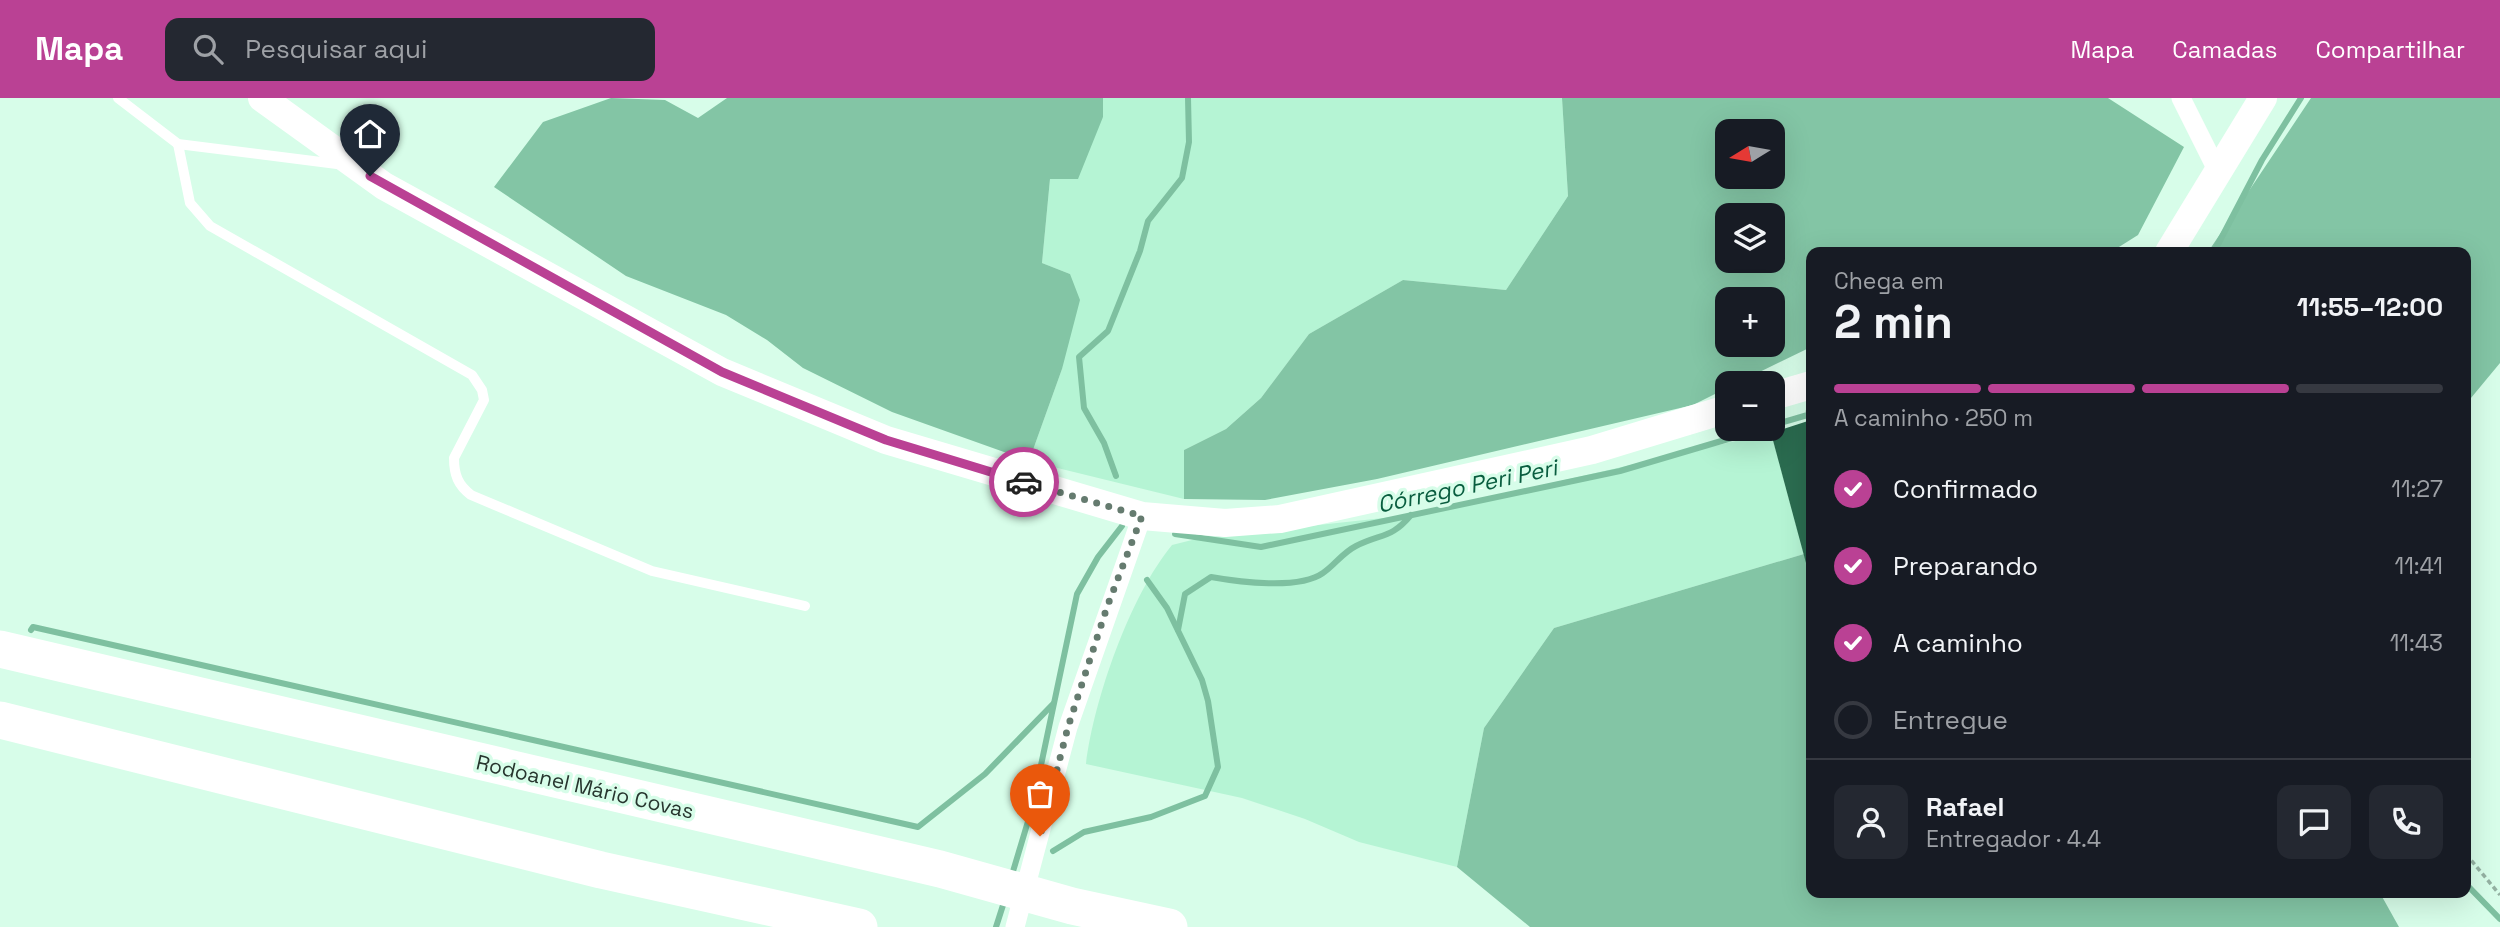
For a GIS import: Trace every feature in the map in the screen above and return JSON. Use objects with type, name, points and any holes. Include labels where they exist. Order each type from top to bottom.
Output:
[{"type":"highway","name":"Rodoanel Mário Covas","points":[[0,649],[940,869],[1072,906],[1169,927]]},
{"type":"highway","points":[[0,720],[601,870],[859,927]]},
{"type":"street","points":[[262,98],[384,186],[722,372],[886,440],[1142,516],[1225,523],[1280,519],[1591,450],[1715,414]]},
{"type":"street","points":[[2181,98],[2218,172]]},
{"type":"street","points":[[2172,247],[2263,98]]},
{"type":"street","points":[[1785,393],[1806,386]]},
{"type":"street","points":[[1015,927],[1068,727],[1107,607],[1142,516]]},
{"type":"lane","points":[[118,98],[178,144],[355,166]]},
{"type":"lane","points":[[178,144],[190,203],[210,226],[472,375],[482,390],[484,400],[454,458],[454,469],[462,488],[471,495],[652,571],[804,606]]},
{"type":"path","points":[[2471,860],[2500,895]]},
{"type":"green space","points":[[611,98],[665,100],[698,118],[727,98],[1103,98],[1103,117],[1078,179],[1050,179],[1042,263],[1070,274],[1080,300],[1062,369],[1029,461],[892,412],[803,368],[767,340],[726,315],[626,276],[494,187],[543,122]]},
{"type":"green space","points":[[1103,98],[1562,98],[1568,196],[1506,290],[1403,280],[1309,334],[1261,398],[1226,429],[1184,450],[1184,499],[1029,461],[1062,369],[1070,274],[1042,263],[1050,179],[1103,117]]},
{"type":"green space","points":[[1562,98],[2108,98],[2184,147],[2138,235],[2119,247],[1806,247],[1806,349],[1762,371],[1715,371],[1715,394],[1693,405],[1377,479],[1265,500],[1184,499],[1184,450],[1226,429],[1261,398],[1309,334],[1403,280],[1506,290],[1568,196]]},
{"type":"green space","points":[[2311,98],[2500,98],[2500,363],[2471,398],[2471,247],[2211,247]]},
{"type":"green space","points":[[1736,441],[1773,441],[1804,554],[1554,628],[1484,728],[1457,867],[1359,842],[1305,819],[1242,798],[1086,764],[1097,710],[1116,649],[1142,592],[1172,545],[1200,538],[1411,515]]},
{"type":"green space","points":[[1804,554],[1806,898],[2383,898],[2399,927],[1530,927],[1457,867],[1484,728],[1554,628]]},
{"type":"building","points":[[1806,422],[1806,563],[1773,441],[1785,441],[1785,428]]},
{"type":"waterway","points":[[1116,476],[1104,443],[1084,408],[1079,357],[1108,331],[1140,251],[1148,221],[1182,178],[1189,142],[1188,98]]},
{"type":"waterway","name":"Córrego Peri Peri","points":[[2217,247],[2262,160],[2301,98]]},
{"type":"waterway","name":"Córrego Peri Peri","points":[[1785,422],[1806,415]]},
{"type":"waterway","name":"Córrego Peri Peri","points":[[1175,534],[1261,547],[1620,471],[1721,441]]},
{"type":"waterway","points":[[1178,630],[1185,594],[1211,577],[1268,583],[1299,582],[1312,578],[1323,573],[1351,549],[1392,532],[1411,515]]},
{"type":"waterway","points":[[1011,878],[1032,808],[1077,594],[1098,557],[1122,526]]},
{"type":"waterway","points":[[1053,851],[1084,832],[1151,817],[1205,796],[1218,767],[1208,701],[1202,680],[1167,608],[1147,580]]},
{"type":"waterway","points":[[31,630],[33,627],[918,827],[985,774],[1053,704]]},
{"type":"waterway","points":[[2471,889],[2500,919]]},
{"type":"waterway","points":[[996,927],[1005,899]]},
{"type":"way so far","points":[[1024,482],[1142,516],[1107,607],[1068,727],[1040,836]]},
{"type":"route","points":[[370,176],[722,372],[886,440],[1024,482]]}]
